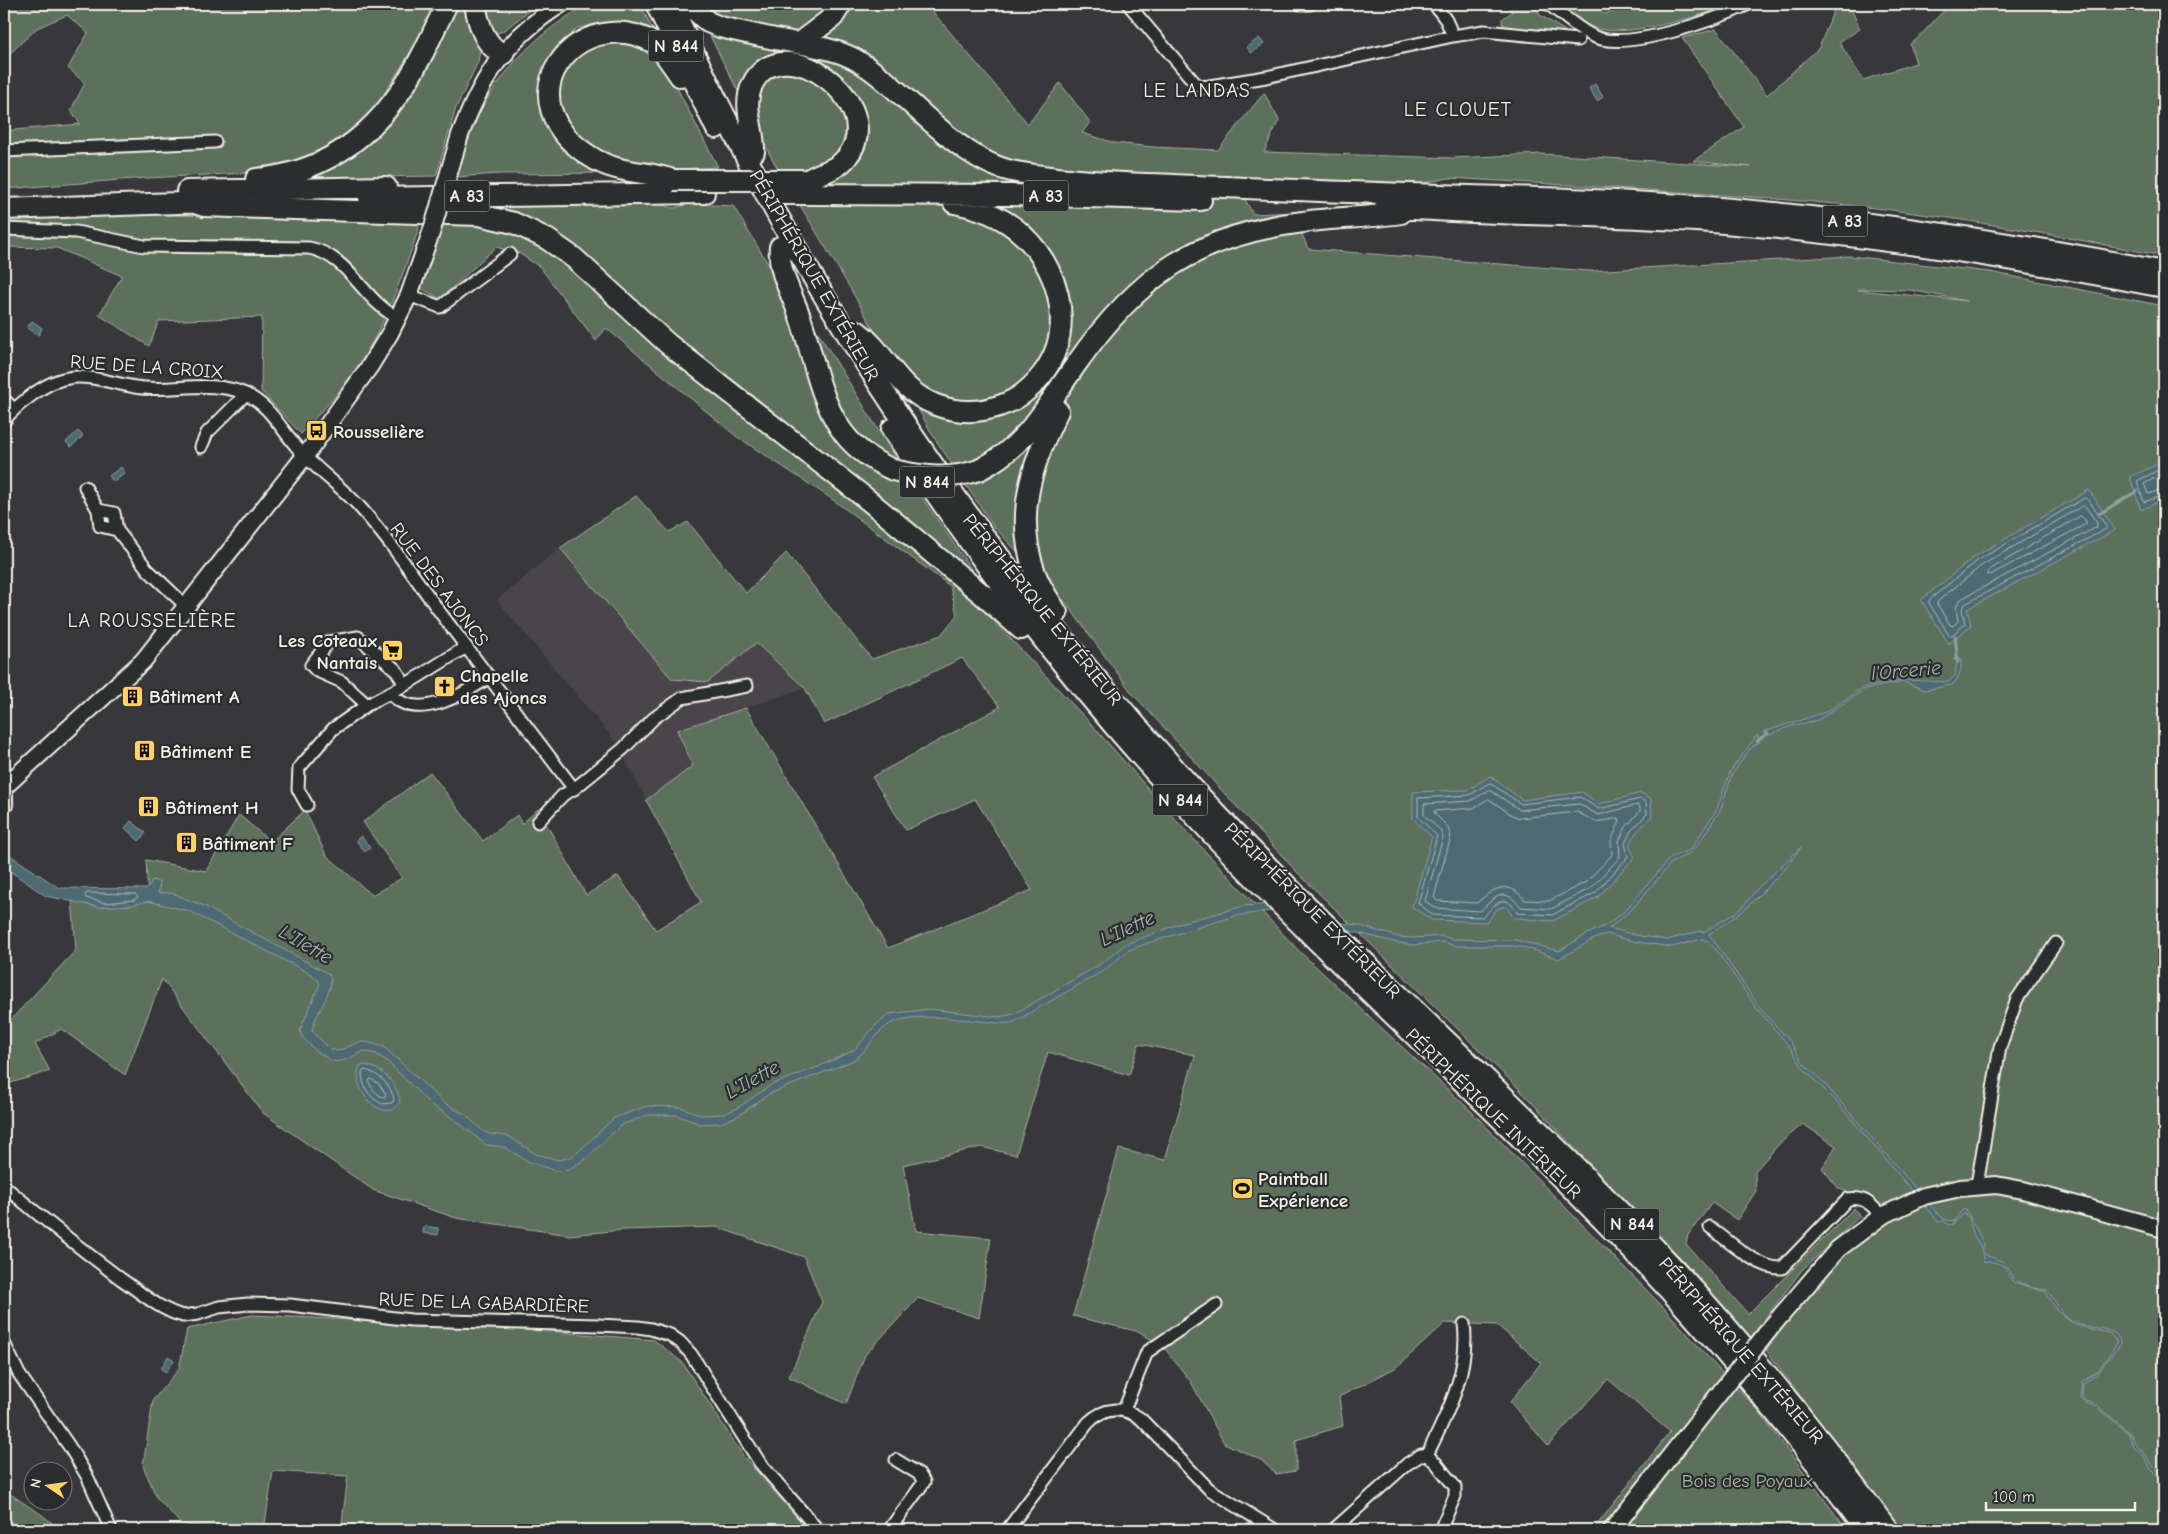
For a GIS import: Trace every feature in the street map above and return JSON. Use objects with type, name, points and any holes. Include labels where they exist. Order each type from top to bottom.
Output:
[{"type":"highway","points":[[4,209],[197,196],[211,182],[269,178],[305,170],[334,156],[364,136],[384,115],[402,90],[422,56],[447,4]]},
{"type":"highway","points":[[475,4],[478,20],[485,36],[494,50],[503,54]]},
{"type":"highway","name":"PÉRIPHÉRIQUE INTÉRIEUR","points":[[656,4],[695,88],[780,247],[841,351],[942,505],[1004,590],[1095,703],[1156,774],[1276,888],[1323,946],[1560,1176],[1680,1302],[1784,1424],[1866,1530]]},
{"type":"highway","name":"PÉRIPHÉRIQUE EXTÉRIEUR","points":[[671,4],[727,120],[770,203],[847,335],[910,432],[1012,573],[1084,664],[1188,783],[1276,888],[1346,944],[1560,1151],[1670,1264],[1739,1341],[1818,1436],[1888,1530]]},
{"type":"highway","points":[[682,4],[754,152],[793,224],[856,331],[914,423],[910,432]]},
{"type":"highway","points":[[688,4],[708,22],[720,27],[835,51],[859,62],[960,144],[997,166],[1013,171],[1053,176],[1189,192],[1224,194]]},
{"type":"highway","points":[[799,44],[833,17],[841,4]]},
{"type":"highway","points":[[673,180],[662,176],[617,169],[596,160],[584,151],[566,135],[554,117],[548,95],[550,79],[559,57],[573,41],[596,30],[613,28],[632,32],[654,44],[668,59],[682,80],[695,88]]},
{"type":"highway","points":[[494,185],[546,182],[673,180],[807,185],[841,163],[851,151],[857,132],[854,114],[843,94],[828,79],[815,70],[800,64],[786,62],[774,65],[758,76],[753,84],[749,100],[749,120],[755,141],[754,152]]},
{"type":"highway","name":"A 83","points":[[231,195],[494,185],[702,190]]},
{"type":"highway","name":"A 83","points":[[231,195],[702,190],[807,185],[908,190],[1189,192]]},
{"type":"highway","points":[[856,331],[866,338],[903,385],[910,391],[936,405],[960,411],[984,410],[1007,403],[1019,396],[1040,377],[1056,350],[1061,327],[1057,290],[1042,258],[1025,238],[1006,222],[985,211],[944,202],[912,199],[908,190]]},
{"type":"highway","name":"A 83","points":[[1224,194],[1300,192],[1567,199],[1741,210],[1854,222],[1980,239],[2164,272]]},
{"type":"highway","name":"A 83","points":[[1224,194],[1425,210],[1622,216],[1786,229],[1976,254],[2164,287]]},
{"type":"highway","points":[[4,199],[231,195]]},
{"type":"highway","points":[[197,196],[204,206],[473,214],[514,224],[547,239],[574,258],[668,344],[787,435],[984,595],[1026,633],[1077,696],[1095,703]]},
{"type":"highway","points":[[780,247],[778,257],[781,268],[801,319],[825,399],[840,428],[858,449],[869,458],[893,470],[922,477],[954,476],[979,470],[1009,452],[1036,424],[1077,362],[1116,312],[1155,276],[1190,254],[1219,240],[1256,229],[1303,222],[1425,210]]},
{"type":"highway","points":[[1084,664],[1080,643],[1058,615],[1035,574],[1026,540],[1025,507],[1027,490],[1040,448],[1058,411],[1101,342],[1107,324]]},
{"type":"street","points":[[4,787],[143,661],[305,456],[370,366],[409,295],[432,230],[460,135],[473,101],[503,54],[534,22],[561,4]]},
{"type":"street","points":[[1128,4],[1195,83],[1203,87],[1266,77],[1390,49],[1484,31],[1578,40]]},
{"type":"street","points":[[1300,4],[1310,4]]},
{"type":"street","points":[[1434,4],[1446,20],[1453,36]]},
{"type":"street","points":[[1548,4],[1592,36],[1607,39],[1638,38],[1673,31],[1717,18],[1749,4]]},
{"type":"street","points":[[1563,4],[1574,23]]},
{"type":"street","points":[[4,151],[215,142]]},
{"type":"street","points":[[4,229],[76,232],[144,246],[309,248],[319,250],[330,254],[377,302],[398,318]]},
{"type":"street","points":[[409,295],[440,307],[510,254]]},
{"type":"street","name":"RUE DE LA CROIX","points":[[4,421],[13,409],[45,386],[62,378],[73,376],[138,387],[235,390],[246,394],[262,404],[305,456]]},
{"type":"street","points":[[201,447],[207,433],[246,394]]},
{"type":"street","points":[[4,399],[13,409]]},
{"type":"street","name":"RUE DES AJONCS","points":[[305,456],[357,504],[398,555],[488,678],[574,789]]},
{"type":"street","points":[[85,487],[98,510],[114,513],[117,530],[148,570],[186,606]]},
{"type":"street","points":[[367,705],[342,682],[317,671],[311,665],[329,642],[358,637],[396,670],[405,685]]},
{"type":"street","points":[[307,805],[298,789],[299,768],[333,729],[367,705],[405,685],[466,647]]},
{"type":"street","points":[[390,693],[395,699],[410,706],[426,706],[471,689],[488,678]]},
{"type":"street","points":[[538,822],[562,796],[574,789],[623,749],[654,718],[682,698],[747,686]]},
{"type":"street","points":[[4,794],[4,806]]},
{"type":"street","points":[[1977,1185],[2000,1047],[2017,999],[2056,943]]},
{"type":"street","points":[[1612,1530],[1772,1326],[1838,1249],[1882,1216],[1921,1197],[1977,1185],[1996,1185],[2023,1190],[2164,1229]]},
{"type":"street","name":"RUE DE LA GABARDIÈRE","points":[[4,1186],[75,1245],[145,1296],[183,1316],[231,1306],[290,1306],[411,1320],[598,1325],[644,1328],[662,1332],[680,1342],[691,1354],[760,1463],[818,1530]]},
{"type":"street","points":[[1710,1227],[1754,1259],[1774,1269],[1782,1268],[1848,1198],[1858,1197],[1868,1201],[1882,1216]]},
{"type":"street","points":[[1124,1410],[1147,1352],[1216,1306]]},
{"type":"street","points":[[1427,1455],[1443,1423],[1460,1379],[1466,1351],[1464,1324]]},
{"type":"street","points":[[4,1343],[19,1374],[69,1446],[88,1478],[111,1530]]},
{"type":"street","points":[[1007,1530],[1083,1428],[1094,1418],[1110,1410],[1131,1412],[1144,1422],[1209,1489],[1275,1530]]},
{"type":"street","points":[[1333,1530],[1408,1464],[1421,1455],[1427,1455],[1436,1462],[1455,1487],[1455,1496],[1440,1530]]},
{"type":"street","points":[[889,1530],[924,1482],[919,1474],[896,1460]]},
{"type":"shaded area","points":[[560,548],[708,682],[756,643],[805,688],[678,730],[693,766],[646,800],[616,742],[497,600]]},
{"type":"green space","points":[[4,4],[436,4],[413,48],[365,124],[318,156],[247,173],[146,178],[4,189],[4,131],[80,124],[71,110],[85,83],[68,68],[88,33],[67,15],[37,28],[4,59]]},
{"type":"green space","points":[[453,4],[469,4],[480,50],[478,62],[456,108],[436,176],[308,178],[337,162]]},
{"type":"green space","points":[[482,4],[537,4],[506,29],[494,35]]},
{"type":"green space","points":[[588,4],[640,4],[657,38],[635,24],[613,22],[577,28],[560,46],[548,68],[547,115],[607,173],[499,174],[455,177],[469,131],[487,99],[508,70],[544,34],[572,13]]},
{"type":"green space","points":[[694,4],[926,4],[1028,124],[1060,83],[1090,122],[1082,133],[1115,143],[1218,150],[1264,93],[1279,120],[1264,152],[1452,158],[1542,154],[1751,167],[1693,161],[1744,127],[1682,38],[1716,29],[1767,95],[1819,48],[1836,4],[1849,4],[1860,29],[1839,42],[1863,80],[1916,63],[1910,44],[1950,4],[2164,4],[2164,256],[1967,221],[1848,205],[1449,178],[1418,184],[1234,180],[1253,214],[1293,212],[1308,249],[1589,271],[1850,256],[1990,272],[2164,306],[2164,1530],[1900,1530],[1766,1350],[1842,1252],[1896,1217],[1871,1199],[1839,1189],[1822,1168],[1836,1146],[1803,1124],[1779,1144],[1755,1171],[1756,1191],[1737,1220],[1712,1203],[1688,1235],[1686,1244],[1748,1314],[1854,1208],[1860,1216],[1802,1270],[1751,1337],[1683,1260],[1643,1221],[1520,1090],[1296,871],[1132,693],[1066,603],[994,527],[935,439],[850,288],[771,157]],"holes":[[[1858,289],[1910,290],[1967,301]]]},
{"type":"green space","points":[[1506,4],[1533,4],[1540,15],[1565,31],[1564,34],[1509,27],[1502,24],[1502,19],[1512,12]]},
{"type":"green space","points":[[1566,4],[1596,4],[1603,14],[1643,4],[1713,4],[1715,11],[1670,23],[1620,31],[1605,30],[1584,23]]},
{"type":"green space","points":[[638,41],[663,61],[718,167],[677,169],[598,155],[564,121],[554,90],[576,44]]},
{"type":"green space","points":[[450,204],[658,204],[674,208],[690,204],[733,206],[784,290],[857,460],[885,477],[916,489],[983,586],[715,370],[629,298],[605,275]]},
{"type":"green space","points":[[71,214],[418,218],[419,228],[392,301],[366,354],[343,387],[301,434],[261,391],[262,317],[159,321],[149,346],[99,315],[122,276],[57,248],[4,247],[4,216]]},
{"type":"green space","name":"Bois des Poyaux","points":[[443,219],[511,231],[553,253],[646,336],[959,584],[1092,725],[1175,819],[1298,950],[1470,1110],[1665,1309],[1723,1374],[1753,1404],[1847,1530],[1593,1530],[1670,1432],[1608,1379],[1548,1446],[1510,1402],[1541,1363],[1497,1325],[1445,1323],[1397,1367],[1339,1397],[1343,1426],[1296,1440],[1296,1471],[1276,1474],[1261,1460],[1224,1443],[1191,1382],[1166,1350],[1140,1332],[1073,1316],[1119,1149],[1165,1160],[1195,1055],[1139,1044],[1129,1075],[1048,1052],[1016,1155],[981,1147],[903,1165],[916,1231],[991,1238],[979,1318],[918,1298],[865,1355],[846,1404],[789,1377],[822,1302],[804,1257],[716,1227],[624,1230],[569,1235],[456,1218],[373,1190],[263,1113],[162,979],[125,1075],[61,1029],[35,1044],[50,1071],[4,1085],[4,1027],[76,950],[72,899],[148,898],[146,860],[206,871],[239,815],[271,842],[305,810],[326,855],[372,895],[402,878],[363,822],[430,772],[483,841],[517,815],[522,824],[538,809],[586,895],[618,876],[656,930],[701,902],[646,800],[693,766],[677,730],[746,708],[888,948],[1032,890],[975,799],[906,830],[872,777],[1000,707],[962,658],[824,724],[805,688],[756,643],[708,682],[672,679],[560,548],[636,496],[669,532],[688,522],[746,593],[786,553],[872,659],[941,635],[957,615],[950,586],[829,497],[736,436],[606,328],[596,341],[540,267],[520,254],[496,247],[440,299],[419,287]]},
{"type":"green space","points":[[808,316],[900,465],[876,455],[841,419]]},
{"type":"green space","points":[[252,1315],[439,1327],[536,1330],[654,1340],[682,1362],[744,1457],[808,1530],[341,1530],[348,1476],[273,1471],[264,1530],[226,1530],[181,1524],[157,1498],[143,1466],[153,1400],[179,1369],[187,1329]]},
{"type":"green space","points":[[4,1490],[22,1502],[22,1512],[37,1512],[61,1530],[4,1530]]},
{"type":"water","points":[[1259,38],[1264,44],[1251,53],[1247,47]]},
{"type":"water","points":[[1595,84],[1603,97],[1597,101],[1589,88]]},
{"type":"water","points":[[32,321],[42,328],[39,335],[27,328]]},
{"type":"water","points":[[78,431],[83,436],[71,447],[66,442]]},
{"type":"water","points":[[2164,461],[2164,499],[2141,510],[2130,477]]},
{"type":"water","points":[[121,467],[125,473],[114,482],[109,476]]},
{"type":"water","points":[[2089,490],[2115,530],[1967,609],[1971,625],[1949,644],[1921,600],[1974,557]]},
{"type":"water","points":[[1954,658],[1961,658],[1961,670],[1952,685],[1925,690],[1904,682],[1865,689],[1818,720],[1791,726],[1767,736],[1763,732],[1826,712],[1864,687],[1907,680],[1948,682],[1955,676],[1957,662]]},
{"type":"water","points":[[1757,735],[1760,741],[1750,749],[1732,774],[1721,809],[1698,844],[1690,853],[1672,862],[1632,909],[1609,928],[1635,935],[1667,940],[1701,931],[1704,932],[1741,909],[1757,889],[1801,847],[1784,870],[1742,912],[1709,934],[1762,1011],[1790,1041],[1803,1063],[1822,1081],[1938,1214],[1946,1220],[1954,1221],[1962,1210],[1966,1210],[1983,1242],[1985,1255],[2004,1262],[2016,1281],[2033,1288],[2047,1290],[2062,1313],[2071,1321],[2083,1326],[2110,1331],[2119,1338],[2121,1344],[2106,1361],[2098,1374],[2083,1384],[2082,1397],[2083,1400],[2097,1405],[2131,1434],[2136,1445],[2146,1455],[2155,1469],[2164,1477],[2164,1481],[2152,1471],[2145,1457],[2134,1447],[2129,1434],[2097,1407],[2083,1402],[2080,1398],[2082,1382],[2097,1372],[2118,1342],[2109,1333],[2075,1325],[2056,1310],[2046,1292],[2013,1282],[2003,1265],[1990,1261],[1984,1262],[1981,1247],[1973,1234],[1969,1218],[1964,1213],[1953,1224],[1949,1225],[1944,1221],[1938,1221],[1836,1101],[1803,1068],[1790,1047],[1758,1010],[1717,951],[1708,941],[1702,939],[1672,947],[1636,942],[1607,934],[1592,940],[1559,959],[1527,948],[1513,946],[1456,946],[1442,942],[1414,945],[1350,931],[1305,930],[1279,910],[1235,916],[1129,950],[1103,971],[1014,1022],[1002,1023],[924,1017],[903,1019],[894,1022],[882,1030],[863,1052],[852,1061],[769,1094],[738,1116],[720,1123],[700,1124],[676,1115],[648,1115],[621,1125],[587,1158],[568,1170],[557,1171],[529,1162],[504,1147],[486,1145],[458,1122],[430,1104],[387,1061],[376,1054],[364,1051],[345,1060],[335,1062],[314,1049],[300,1030],[320,984],[311,974],[189,911],[148,901],[133,905],[99,907],[46,896],[4,867],[4,851],[59,888],[145,889],[150,886],[152,880],[160,883],[158,893],[172,893],[204,906],[329,974],[331,980],[328,994],[312,1031],[330,1049],[338,1051],[359,1042],[367,1042],[384,1047],[444,1103],[466,1115],[483,1131],[489,1134],[508,1136],[536,1154],[559,1160],[572,1157],[614,1118],[647,1106],[681,1107],[701,1115],[723,1114],[736,1109],[771,1085],[818,1067],[854,1050],[877,1024],[890,1014],[930,1009],[999,1017],[1014,1014],[1099,965],[1126,944],[1184,922],[1244,906],[1282,903],[1335,922],[1357,925],[1399,937],[1443,936],[1451,939],[1516,940],[1559,951],[1605,926],[1624,912],[1671,857],[1690,850],[1717,809],[1730,772]]},
{"type":"water","points":[[1490,776],[1522,800],[1582,792],[1599,804],[1641,793],[1651,799],[1652,816],[1635,834],[1629,846],[1635,857],[1598,897],[1553,921],[1514,918],[1506,906],[1497,909],[1487,922],[1432,920],[1412,907],[1432,837],[1413,819],[1413,792],[1468,790]]},
{"type":"water","points":[[131,821],[146,833],[139,841],[125,828]]},
{"type":"water","points":[[361,836],[370,848],[365,852],[356,840]]},
{"type":"water","points":[[364,1065],[377,1069],[392,1083],[399,1095],[400,1102],[394,1109],[378,1108],[364,1095],[358,1075],[360,1066]]},
{"type":"water","points":[[424,1226],[438,1228],[438,1235],[423,1233]]},
{"type":"water","points":[[168,1356],[174,1360],[166,1372],[161,1369]]},
{"type":"waterway","name":"l'Orcerie","points":[[2099,514],[2137,491]]},
{"type":"waterway","name":"l'Orcerie","points":[[1955,636],[1958,662]]},
{"type":"waterway","name":"l'Orcerie","points":[[1757,741],[1768,733]]},
{"type":"place","name":"Rousselière","points":[[317,431]]},
{"type":"place","name":"Les Coteaux Nantais","points":[[393,651]]},
{"type":"place","name":"Chapelle des Ajoncs","points":[[444,686]]},
{"type":"place","name":"Bâtiment A","points":[[133,696]]},
{"type":"place","name":"Bâtiment E","points":[[144,751]]},
{"type":"place","name":"Bâtiment H","points":[[149,807]]},
{"type":"place","name":"Bâtiment F","points":[[186,843]]},
{"type":"place","name":"Paintball Expérience","points":[[1242,1189]]},
{"type":"district","name":"LE LANDAS","points":[[1197,90]]},
{"type":"district","name":"LE CLOUET","points":[[1458,109]]},
{"type":"district","name":"LA ROUSSELIÈRE","points":[[152,620]]},
{"type":"water label","name":"L'Ilette","points":[[1127,928]]},
{"type":"water label","name":"L'Ilette","points":[[306,944]]},
{"type":"water label","name":"L'Ilette","points":[[752,1079]]}]
